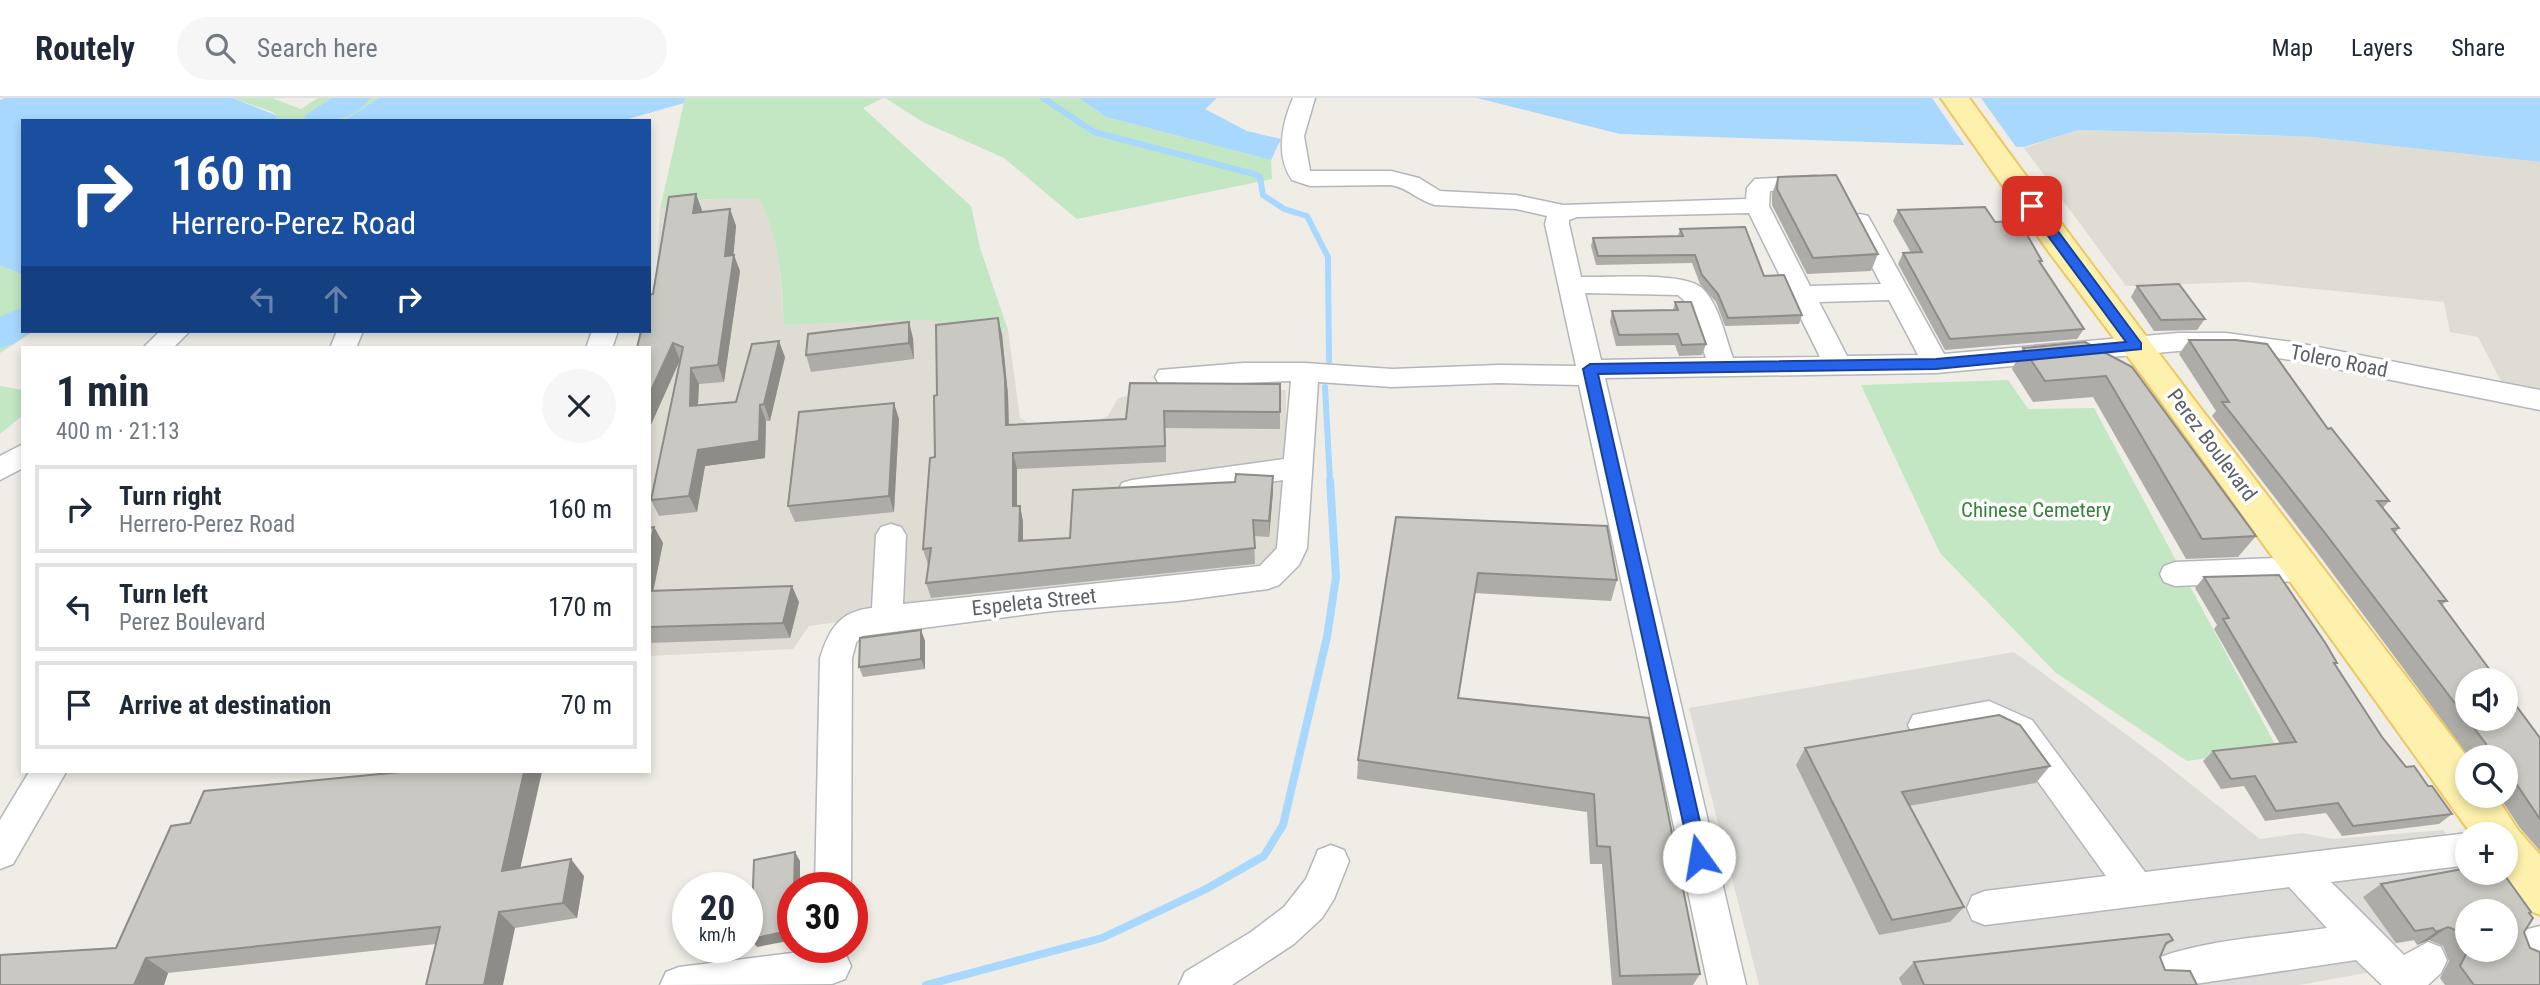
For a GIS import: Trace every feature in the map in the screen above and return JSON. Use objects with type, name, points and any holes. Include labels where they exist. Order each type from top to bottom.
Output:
[{"type":"main road","name":"Perez Boulevard","points":[[1955,98],[2012,179],[2455,776]]},
{"type":"main road","points":[[2518,863],[2540,893]]},
{"type":"street","points":[[1304,98],[1292,130],[1293,158],[1300,175],[1310,178],[1395,179],[1411,182],[1422,192],[1435,198],[1519,201],[1539,204],[1563,213]]},
{"type":"street","points":[[1839,367],[1757,206],[1759,188],[1769,182],[1843,188],[1936,364]]},
{"type":"street","points":[[1727,985],[1557,224],[1558,217],[1563,213],[1577,210],[1757,206]]},
{"type":"street","points":[[1571,285],[1684,287],[1699,301],[1723,368]]},
{"type":"street","points":[[1801,294],[1898,292]]},
{"type":"street","points":[[158,346],[175,333]]},
{"type":"street","name":"Tolero Road","points":[[1167,377],[1243,372],[1305,372],[1392,378],[1936,364],[2178,342],[2246,343],[2540,400]]},
{"type":"street","name":"Espeleta Street","points":[[833,872],[836,658],[838,645],[851,627],[864,621],[887,618],[1054,599],[1178,589],[1268,577],[1289,557],[1292,548],[1305,372]]},
{"type":"street","points":[[0,470],[21,455]]},
{"type":"street","points":[[1132,491],[1279,469],[1298,471]]},
{"type":"street","points":[[887,618],[891,535]]},
{"type":"street","points":[[2175,574],[2304,569]]},
{"type":"street","points":[[1924,725],[1989,715],[2020,730],[2137,890]]},
{"type":"street","points":[[0,853],[48,773]]},
{"type":"street","points":[[1985,908],[2455,851]]},
{"type":"street","points":[[1198,985],[1266,942],[1301,915],[1318,892],[1331,860]]},
{"type":"street","points":[[2296,870],[2363,942],[2413,975]]},
{"type":"street","points":[[2162,974],[2199,964],[2363,942]]},
{"type":"street","points":[[678,985],[832,966]]},
{"type":"shaded area","points":[[2078,130],[2312,137],[2540,162],[2540,391],[2503,385],[2478,337],[2450,332],[2444,302],[2247,282],[2126,286],[2024,148]]},
{"type":"shaded area","points":[[725,198],[759,199],[771,220],[779,259],[784,325],[925,320],[1008,330],[1020,418],[1036,428],[1070,431],[1108,416],[1118,398],[1146,392],[1286,390],[1286,433],[1276,554],[1261,578],[949,606],[809,626],[793,649],[651,656],[651,346],[641,346],[648,333],[651,333],[651,296],[656,274],[660,209],[681,202]]},
{"type":"shaded area","points":[[2014,652],[2154,755],[2260,839],[2303,833],[2333,839],[2443,830],[2455,847],[2455,885],[2467,885],[2467,899],[2455,899],[2455,934],[2394,944],[2377,971],[2299,985],[1759,985],[1689,708]]},
{"type":"green space","points":[[233,98],[272,98],[301,109],[318,98],[379,98],[346,119],[274,119],[278,116]]},
{"type":"green space","points":[[685,98],[883,98],[863,108],[971,206],[980,248],[1008,330],[925,320],[784,325],[776,245],[759,199],[696,200],[660,209]]},
{"type":"green space","points":[[885,98],[1079,98],[1106,117],[1271,160],[1272,179],[1077,219],[1004,158],[923,122]]},
{"type":"green space","points":[[0,265],[21,274],[21,333],[31,333],[0,353]]},
{"type":"green space","name":"Chinese Cemetery","points":[[2008,380],[2028,409],[2094,408],[2277,748],[2187,761],[2055,672],[1940,553],[1861,385]]},
{"type":"green space","points":[[0,386],[21,390],[21,417],[0,434]]},
{"type":"water","points":[[233,98],[278,116],[274,119],[21,119],[21,274],[0,265],[0,100]]},
{"type":"water","points":[[379,98],[685,98],[684,103],[628,119],[346,119]]},
{"type":"water","points":[[1079,98],[1217,98],[1205,109],[1247,131],[1281,139],[1271,160],[1106,117]]},
{"type":"water","points":[[1477,98],[2540,98],[2540,162],[2312,137],[2233,134],[2078,130],[2024,147],[1620,134]]},
{"type":"pier","points":[[1932,98],[1981,98],[2019,151],[1967,149]]},
{"type":"building","points":[[1836,175],[1878,254],[1813,258],[1777,189],[1778,177]]},
{"type":"building","points":[[696,194],[693,213],[730,209],[725,256],[734,255],[718,365],[691,368],[690,406],[736,402],[752,344],[779,341],[764,404],[760,405],[759,441],[698,450],[689,496],[651,500],[683,347],[673,343],[651,391],[651,346],[637,346],[641,333],[651,333],[651,294],[669,197]]},
{"type":"building","points":[[1985,207],[1995,222],[2019,221],[2042,261],[2039,261],[2084,329],[1950,339],[1903,253],[1922,252],[1898,210]]},
{"type":"building","points":[[1745,227],[1764,276],[1784,275],[1802,315],[1728,318],[1718,294],[1702,275],[1695,255],[1598,256],[1593,238],[1683,236],[1680,229]]},
{"type":"building","points":[[2179,284],[2205,319],[2161,320],[2137,286]]},
{"type":"building","points":[[1675,302],[1691,302],[1706,344],[1682,345],[1678,334],[1619,335],[1612,311],[1678,310]]},
{"type":"building","points":[[998,318],[1005,379],[1006,425],[1126,419],[1130,383],[1280,384],[1280,412],[1164,411],[1165,446],[1013,453],[1013,506],[1020,506],[1019,541],[1070,538],[1073,490],[1235,482],[1236,474],[1273,476],[1269,521],[1253,520],[1255,548],[926,583],[931,548],[923,549],[930,458],[935,457],[936,325]]},
{"type":"building","points":[[909,322],[909,343],[806,355],[808,334]]},
{"type":"building","points":[[2189,340],[2236,340],[2267,344],[2328,429],[2331,428],[2389,501],[2377,501],[2399,528],[2392,529],[2447,601],[2439,601],[2488,668],[2455,668],[2455,703],[2222,402],[2229,402]]},
{"type":"building","points":[[2085,342],[2132,367],[2256,536],[2202,539],[2106,376],[2045,381],[2023,348]]},
{"type":"building","points":[[894,403],[889,496],[788,506],[799,412]]},
{"type":"building","points":[[1396,517],[1607,526],[1617,580],[1478,573],[1458,698],[1649,718],[1700,974],[1620,976],[1610,847],[1597,846],[1594,794],[1358,760]]},
{"type":"building","points":[[2279,575],[2326,644],[2337,663],[2334,663],[2382,737],[2406,767],[2414,766],[2452,814],[2353,826],[2338,803],[2276,811],[2255,776],[2231,779],[2213,751],[2296,742],[2223,619],[2229,618],[2204,577]]},
{"type":"building","points":[[792,586],[783,623],[651,627],[651,591]]},
{"type":"building","points":[[921,630],[921,659],[859,667],[860,638]]},
{"type":"building","points":[[2518,708],[2540,738],[2540,819],[2518,786],[2518,745],[2486,744],[2476,731],[2518,731]]},
{"type":"building","points":[[1999,715],[2020,725],[2050,766],[1902,792],[1964,907],[1892,920],[1805,748]]},
{"type":"building","points":[[391,773],[524,773],[502,871],[571,859],[563,903],[499,912],[484,985],[426,985],[440,927],[146,958],[134,985],[0,985],[0,955],[116,948],[171,826],[190,823],[204,791]]},
{"type":"building","points":[[795,852],[794,872],[777,872],[777,933],[763,936],[763,872],[754,872],[754,860]]},
{"type":"building","points":[[2455,870],[2455,885],[2512,885],[2533,918],[2524,932],[2530,948],[2540,952],[2540,985],[2474,985],[2460,966],[2462,962],[2518,962],[2518,899],[2455,899],[2455,930],[2448,927],[2436,932],[2433,928],[2415,931],[2381,884]]},
{"type":"building","points":[[2169,934],[2173,940],[2166,943],[2160,957],[2165,970],[2190,971],[2197,985],[1924,985],[1914,962]]},
{"type":"waterway","points":[[322,119],[354,98]]},
{"type":"waterway","points":[[1043,98],[1094,132],[1254,174],[1260,177],[1263,195],[1284,209],[1307,216],[1328,257],[1329,361]]},
{"type":"waterway","points":[[0,335],[21,320]]},
{"type":"waterway","points":[[1325,387],[1330,481]]},
{"type":"waterway","points":[[926,985],[1102,938],[1206,889],[1264,856],[1283,825],[1327,637],[1336,577],[1330,480]]},
{"type":"route","points":[[1699,857],[1590,369],[1936,364],[2136,346],[2032,206]]}]
